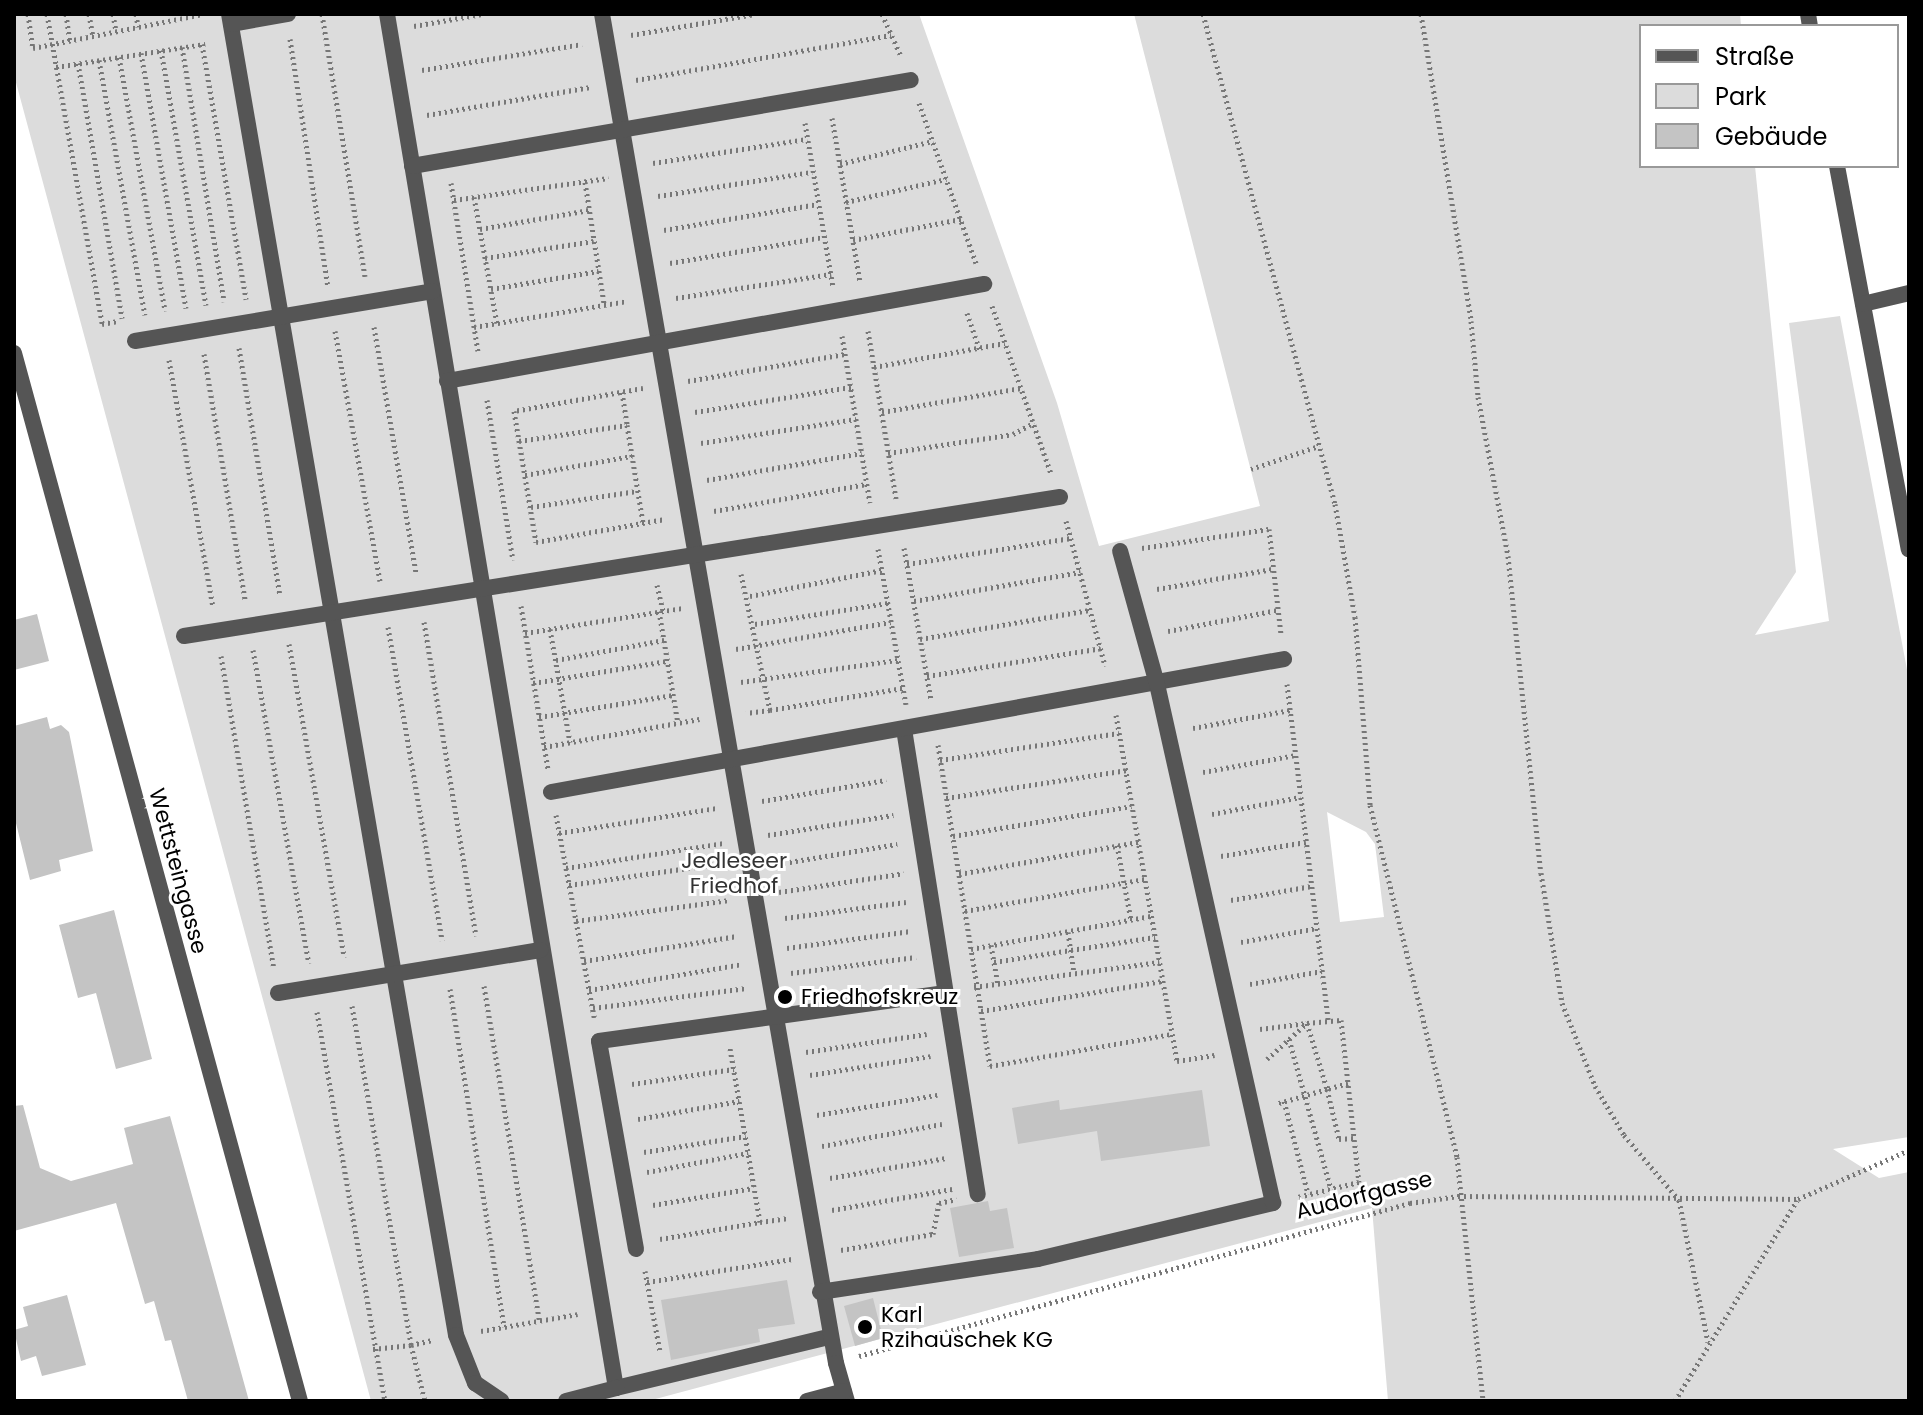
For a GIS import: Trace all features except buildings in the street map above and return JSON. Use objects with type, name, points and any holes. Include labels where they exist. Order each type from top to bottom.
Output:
[{"type":"street","points":[[287,14],[231,26],[456,1335],[475,1383],[502,1401]]},
{"type":"street","points":[[602,14],[820,1292],[846,1396],[807,1401]]},
{"type":"street","points":[[388,22],[599,1310],[616,1388]]},
{"type":"street","points":[[412,166],[911,80]]},
{"type":"street","points":[[1837,168],[1909,549]]},
{"type":"street","points":[[447,381],[960,292],[984,284]]},
{"type":"street","points":[[135,341],[433,291]]},
{"type":"street","points":[[1863,304],[1909,293]]},
{"type":"street","name":"Wettsteingasse","points":[[14,353],[20,401],[300,1401]]},
{"type":"street","points":[[184,636],[481,585],[1060,497]]},
{"type":"street","points":[[820,1292],[1038,1259],[1273,1203],[1169,733],[1120,551]]},
{"type":"street","points":[[551,792],[1284,659]]},
{"type":"street","points":[[907,728],[921,840],[978,1189]]},
{"type":"street","points":[[278,993],[540,950]]},
{"type":"street","points":[[635,1246],[599,1041],[946,993]]},
{"type":"street","points":[[566,1401],[829,1337]]},
{"type":"path","points":[[28,14],[33,48],[200,14]]},
{"type":"path","points":[[47,14],[102,324]]},
{"type":"path","points":[[66,14],[70,41]]},
{"type":"path","points":[[89,14],[93,36]]},
{"type":"path","points":[[113,14],[116,31]]},
{"type":"path","points":[[136,14],[138,27]]},
{"type":"path","points":[[157,14],[159,23]]},
{"type":"path","points":[[287,14],[331,308],[446,966],[504,1327]]},
{"type":"path","points":[[322,14],[539,1320]]},
{"type":"path","points":[[388,22],[482,14]]},
{"type":"path","points":[[397,74],[755,14]]},
{"type":"path","points":[[882,14],[911,80],[1060,497],[1112,692],[1177,1061],[1240,1051]]},
{"type":"path","points":[[1203,14],[1319,446],[1355,617],[1370,805],[1457,1157],[1458,1196],[1483,1401]]},
{"type":"path","points":[[1421,14],[1471,321],[1478,397],[1508,556],[1541,873],[1562,1003],[1595,1086],[1624,1135],[1679,1200],[1708,1342]]},
{"type":"path","points":[[56,67],[202,44],[231,26]]},
{"type":"path","points":[[404,119],[891,35]]},
{"type":"path","points":[[202,44],[246,299]]},
{"type":"path","points":[[182,47],[224,303]]},
{"type":"path","points":[[161,50],[206,305]]},
{"type":"path","points":[[141,53],[186,309]]},
{"type":"path","points":[[119,57],[165,313]]},
{"type":"path","points":[[99,60],[145,316]]},
{"type":"path","points":[[78,63],[123,320]]},
{"type":"path","points":[[828,94],[990,1066],[1172,1034]]},
{"type":"path","points":[[801,98],[904,688],[907,728]]},
{"type":"path","points":[[454,200],[585,182],[629,171],[807,139]]},
{"type":"path","points":[[840,164],[933,141]]},
{"type":"path","points":[[634,200],[812,172]]},
{"type":"path","points":[[846,202],[947,179]]},
{"type":"path","points":[[585,182],[604,304]]},
{"type":"path","points":[[474,197],[497,323]]},
{"type":"path","points":[[640,234],[818,204]]},
{"type":"path","points":[[480,229],[589,210]]},
{"type":"path","points":[[853,240],[961,219]]},
{"type":"path","points":[[645,267],[823,237]]},
{"type":"path","points":[[485,258],[594,241]]},
{"type":"path","points":[[491,289],[599,271]]},
{"type":"path","points":[[474,327],[604,304],[831,274]]},
{"type":"path","points":[[960,292],[980,350]]},
{"type":"path","points":[[235,324],[411,1345],[425,1401]]},
{"type":"path","points":[[200,330],[373,1349],[385,1401]]},
{"type":"path","points":[[165,336],[278,993]]},
{"type":"path","points":[[874,367],[1005,343]]},
{"type":"path","points":[[670,416],[851,387]]},
{"type":"path","points":[[882,412],[1021,388]]},
{"type":"path","points":[[622,392],[643,523]]},
{"type":"path","points":[[676,447],[856,419]]},
{"type":"path","points":[[888,453],[1013,434],[1034,423]]},
{"type":"path","points":[[519,441],[627,425]]},
{"type":"path","points":[[1251,469],[1319,446]]},
{"type":"path","points":[[682,484],[862,453]]},
{"type":"path","points":[[525,475],[632,456]]},
{"type":"path","points":[[531,507],[637,491]]},
{"type":"path","points":[[1120,551],[1269,529],[1328,1020]]},
{"type":"path","points":[[907,564],[1071,538]]},
{"type":"path","points":[[736,548],[744,593],[750,596],[882,570]]},
{"type":"path","points":[[1132,593],[1273,569]]},
{"type":"path","points":[[914,601],[1080,572]]},
{"type":"path","points":[[750,596],[770,710]]},
{"type":"path","points":[[755,624],[888,603]]},
{"type":"path","points":[[525,633],[703,604]]},
{"type":"path","points":[[920,639],[1090,610]]},
{"type":"path","points":[[1144,635],[1278,610]]},
{"type":"path","points":[[659,611],[678,723]]},
{"type":"path","points":[[711,654],[892,622]]},
{"type":"path","points":[[550,629],[570,742]]},
{"type":"path","points":[[556,660],[664,640]]},
{"type":"path","points":[[927,676],[1101,648]]},
{"type":"path","points":[[716,685],[898,660]]},
{"type":"path","points":[[533,683],[667,661]]},
{"type":"path","points":[[544,747],[721,715],[904,688]]},
{"type":"path","points":[[539,717],[673,695]]},
{"type":"path","points":[[1169,733],[1290,710]]},
{"type":"path","points":[[940,760],[1119,733]]},
{"type":"path","points":[[1178,777],[1296,755]]},
{"type":"path","points":[[946,798],[1126,770]]},
{"type":"path","points":[[1187,818],[1301,797]]},
{"type":"path","points":[[953,836],[1132,806]]},
{"type":"path","points":[[569,885],[921,840]]},
{"type":"path","points":[[959,874],[1138,842]]},
{"type":"path","points":[[1196,860],[1306,842]]},
{"type":"path","points":[[1117,845],[1131,920]]},
{"type":"path","points":[[965,911],[1145,879]]},
{"type":"path","points":[[1207,904],[1312,886]]},
{"type":"path","points":[[584,961],[931,898]]},
{"type":"path","points":[[971,949],[1151,916]]},
{"type":"path","points":[[593,1008],[935,928]]},
{"type":"path","points":[[1216,947],[1317,928]]},
{"type":"path","points":[[1068,932],[1074,973]]},
{"type":"path","points":[[994,962],[1155,937]]},
{"type":"path","points":[[991,945],[998,984]]},
{"type":"path","points":[[589,990],[765,968],[940,953]]},
{"type":"path","points":[[946,993],[1159,962]]},
{"type":"path","points":[[1225,989],[1322,971]]},
{"type":"path","points":[[981,1011],[1163,981]]},
{"type":"path","points":[[799,1014],[805,1052],[930,1033],[935,1068]]},
{"type":"path","points":[[1235,1032],[1341,1020],[1359,1182],[1273,1203]]},
{"type":"path","points":[[1246,1079],[1307,1023]]},
{"type":"path","points":[[1307,1023],[1339,1139],[1354,1138]]},
{"type":"path","points":[[726,1024],[760,1222]]},
{"type":"path","points":[[1289,1039],[1331,1189]]},
{"type":"path","points":[[786,1095],[806,1088],[809,1076],[955,1050]]},
{"type":"path","points":[[607,1088],[734,1069]]},
{"type":"path","points":[[937,1081],[945,1135]]},
{"type":"path","points":[[1252,1110],[1348,1083]]},
{"type":"path","points":[[792,1129],[818,1114],[962,1092]]},
{"type":"path","points":[[614,1124],[739,1101]]},
{"type":"path","points":[[1284,1101],[1308,1194]]},
{"type":"path","points":[[796,1151],[943,1124]]},
{"type":"path","points":[[619,1155],[746,1136]]},
{"type":"path","points":[[947,1146],[951,1168]]},
{"type":"path","name":"Audorfgasse","points":[[836,1363],[1410,1203],[1458,1196],[1798,1199],[1909,1150]]},
{"type":"path","points":[[623,1176],[748,1153]]},
{"type":"path","points":[[801,1184],[948,1157]]},
{"type":"path","points":[[953,1178],[955,1189]]},
{"type":"path","points":[[628,1208],[754,1188]]},
{"type":"path","points":[[635,1246],[955,1189],[978,1189]]},
{"type":"path","points":[[1675,1401],[1708,1342],[1798,1199]]},
{"type":"path","points":[[635,1246],[642,1254],[664,1376]]},
{"type":"path","points":[[373,1349],[411,1345],[599,1310]]},
{"type":"green space","name":"Jedleseer Friedhof","points":[[14,14],[919,14],[1057,403],[1099,546],[1260,506],[1134,14],[1740,14],[1741,24],[1639,24],[1639,168],[1755,168],[1796,572],[1755,635],[1829,621],[1789,323],[1840,316],[1909,680],[1909,1137],[1833,1149],[1879,1178],[1909,1172],[1909,1401],[1388,1401],[1372,1208],[648,1401],[371,1401],[14,75]],"holes":[[[1327,812],[1366,832],[1375,844],[1384,917],[1340,922]]]},
{"type":"place","name":"Friedhofskreuz","points":[[785,997]]},
{"type":"place","name":"Karl Rzihauschek KG","points":[[865,1327]]}]
